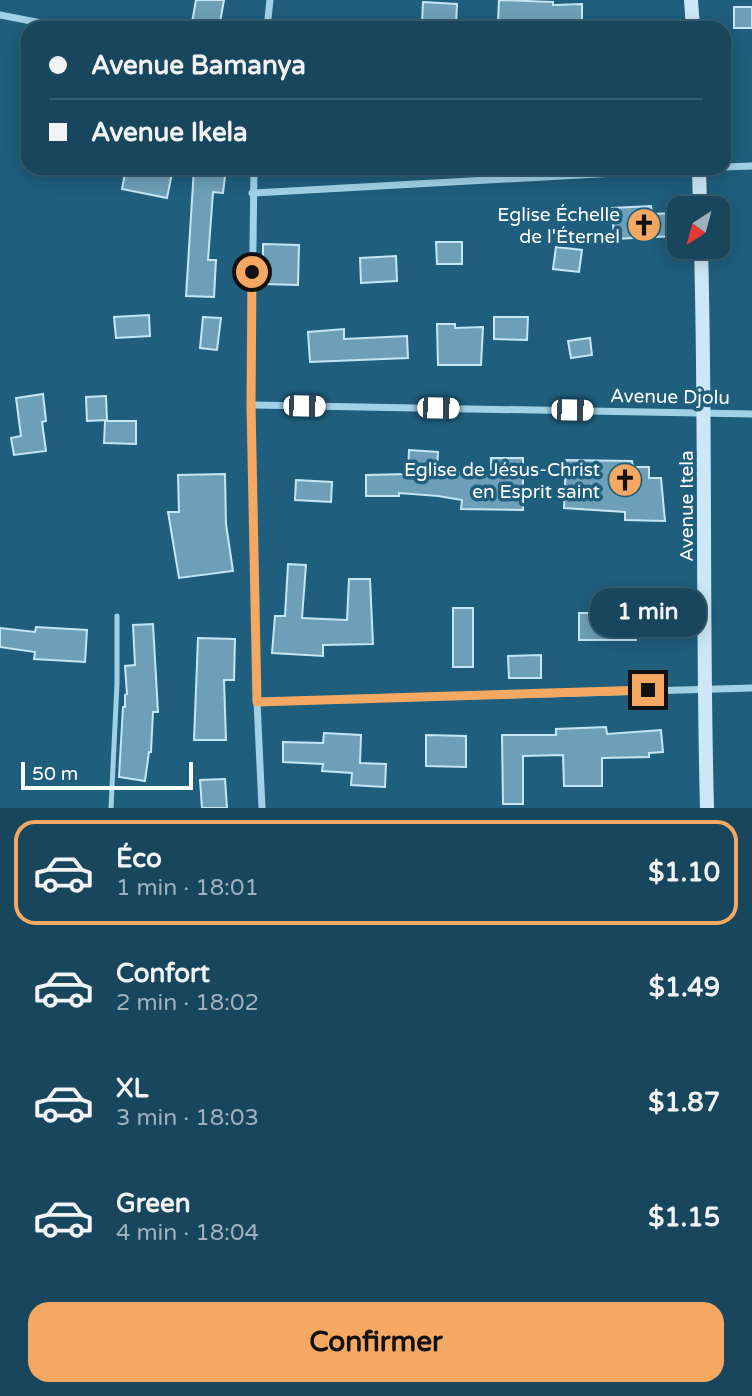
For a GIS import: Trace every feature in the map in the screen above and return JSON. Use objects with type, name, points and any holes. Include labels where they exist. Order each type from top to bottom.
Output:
[{"type":"street","points":[[268,21],[270,0]]},
{"type":"street","points":[[691,0],[692,21]]},
{"type":"street","points":[[0,15],[31,21]]},
{"type":"street","points":[[731,167],[752,166]]},
{"type":"street","points":[[253,175],[251,405],[257,702],[262,808]]},
{"type":"street","points":[[252,193],[574,175]]},
{"type":"street","points":[[699,175],[700,196]]},
{"type":"street","name":"Avenue Itela","points":[[701,259],[705,412],[704,688],[707,808]]},
{"type":"street","name":"Avenue Djolu","points":[[251,405],[752,414]]},
{"type":"street","points":[[257,702],[752,688]]},
{"type":"lane","points":[[111,808],[117,684],[117,616]]},
{"type":"building","points":[[196,0],[224,0],[220,21],[192,21]]},
{"type":"building","points":[[499,0],[553,2],[553,5],[582,4],[582,21],[498,21]]},
{"type":"building","points":[[423,2],[457,4],[456,21],[422,21]]},
{"type":"building","points":[[734,7],[752,7],[752,28],[734,28]]},
{"type":"building","points":[[125,175],[172,175],[167,198],[122,189]]},
{"type":"building","points":[[194,175],[225,175],[223,193],[213,192],[208,260],[216,260],[214,297],[186,296]]},
{"type":"building","name":"Eglise Échelle de l'Éternel","points":[[651,206],[652,214],[667,213],[667,236],[614,239],[612,208]]},
{"type":"building","points":[[436,242],[462,242],[462,264],[437,264]]},
{"type":"building","points":[[263,244],[299,245],[298,285],[263,284]]},
{"type":"building","points":[[556,247],[582,250],[579,272],[553,269]]},
{"type":"building","points":[[396,256],[397,281],[361,283],[360,258]]},
{"type":"building","points":[[149,315],[150,336],[116,338],[114,317]]},
{"type":"building","points":[[203,317],[221,318],[217,350],[200,348]]},
{"type":"building","points":[[494,317],[528,317],[527,340],[494,339]]},
{"type":"building","points":[[437,324],[455,324],[455,328],[483,327],[481,365],[438,365]]},
{"type":"building","points":[[344,329],[344,339],[407,336],[408,358],[310,362],[308,332]]},
{"type":"building","points":[[590,338],[592,355],[571,358],[568,341]]},
{"type":"building","points":[[43,394],[46,421],[42,422],[46,451],[14,455],[11,438],[21,436],[16,398]]},
{"type":"building","points":[[106,396],[107,420],[87,421],[86,397]]},
{"type":"building","points":[[105,421],[136,421],[136,444],[104,443]]},
{"type":"building","points":[[409,450],[438,452],[437,470],[491,474],[491,458],[523,458],[523,510],[461,509],[462,500],[438,496],[399,493],[399,496],[366,496],[366,475],[408,474]]},
{"type":"building","points":[[566,460],[632,461],[633,467],[649,467],[649,478],[661,478],[665,521],[625,520],[625,512],[564,508]]},
{"type":"building","points":[[225,474],[226,524],[233,571],[179,578],[168,512],[179,512],[178,475]]},
{"type":"building","points":[[296,480],[332,482],[331,502],[295,500]]},
{"type":"building","points":[[288,564],[306,565],[302,618],[347,620],[349,579],[370,579],[373,644],[323,645],[323,656],[272,653],[275,616],[285,616]]},
{"type":"building","points":[[638,589],[636,640],[579,640],[579,613],[620,613]]},
{"type":"building","points":[[453,608],[473,608],[473,667],[453,667]]},
{"type":"building","points":[[153,624],[158,712],[153,712],[151,752],[145,781],[119,777],[123,707],[127,694],[125,666],[135,665],[133,625]]},
{"type":"building","points":[[36,627],[87,630],[85,662],[34,659],[35,652],[0,647],[0,628],[35,632]]},
{"type":"building","points":[[198,638],[235,639],[234,680],[224,680],[226,740],[194,740]]},
{"type":"building","points":[[541,655],[541,678],[509,678],[508,656]]},
{"type":"building","points":[[606,727],[607,734],[661,730],[663,752],[649,753],[649,757],[602,758],[602,786],[564,786],[563,755],[523,756],[523,804],[503,804],[502,735],[556,735],[556,729]]},
{"type":"building","points":[[324,733],[361,735],[360,763],[386,764],[385,787],[351,785],[352,773],[322,771],[323,764],[283,762],[283,742],[323,743]]},
{"type":"building","points":[[426,735],[466,736],[466,767],[426,766]]},
{"type":"building","points":[[225,779],[227,808],[202,808],[200,780]]},
{"type":"place","name":"Eglise Échelle de l'Éternel","points":[[644,225]]},
{"type":"place","name":"Eglise de Jésus-Christ en Esprit saint","points":[[625,480]]},
{"type":"route","points":[[252,272],[251,405],[257,702],[648,690]]}]
